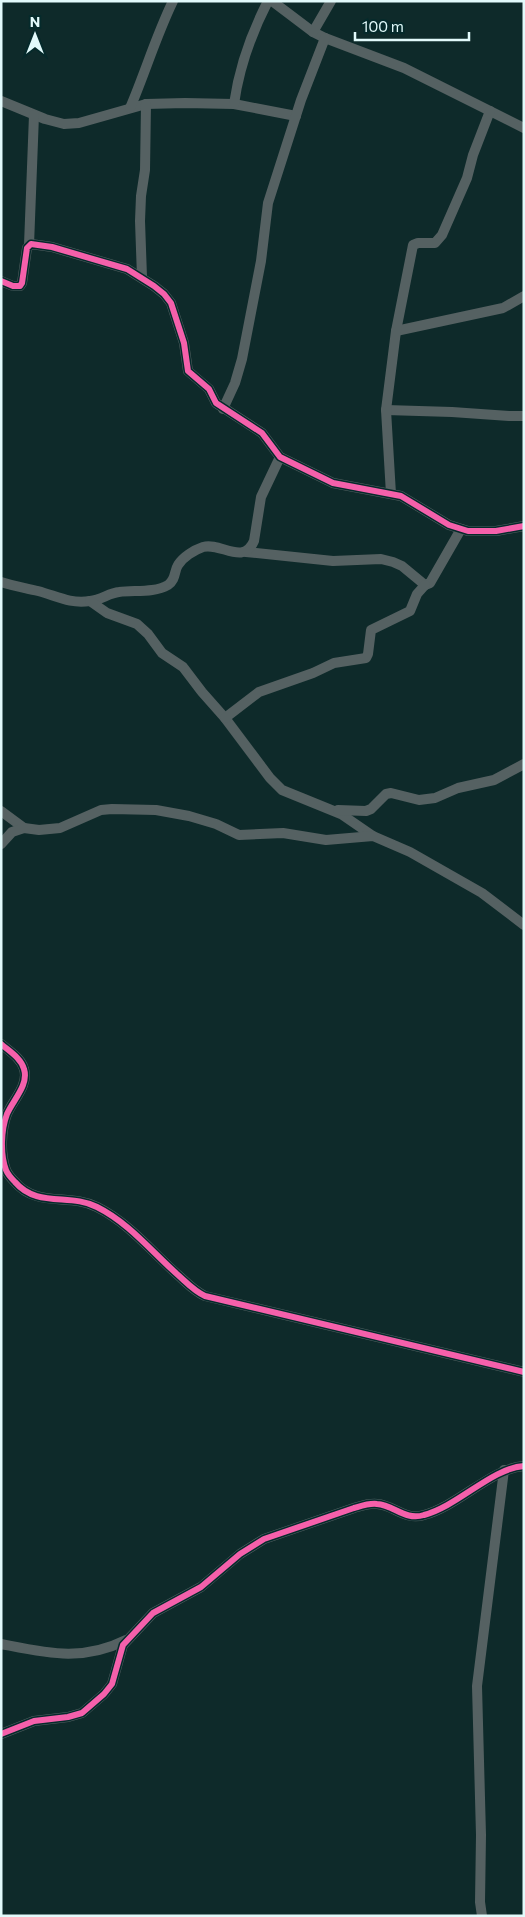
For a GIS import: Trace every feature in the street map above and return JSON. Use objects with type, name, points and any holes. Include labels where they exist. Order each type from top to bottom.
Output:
[{"type":"street","points":[[130,108],[148,66],[162,25],[174,1]]},
{"type":"street","points":[[234,104],[241,66],[256,24],[270,1],[313,32],[404,68],[524,128]]},
{"type":"street","points":[[313,32],[330,1]]},
{"type":"street","points":[[223,409],[240,368],[261,261],[268,203],[296,116],[326,38]]},
{"type":"street","points":[[1,101],[34,115],[64,124],[79,123],[146,104],[234,104],[296,116]]},
{"type":"street","points":[[142,277],[140,221],[145,170],[146,104]]},
{"type":"street","points":[[391,494],[386,410],[396,331],[413,245],[418,243],[435,243],[442,235],[467,178],[473,155],[490,111]]},
{"type":"street","points":[[1,281],[13,286],[20,286],[22,283],[26,252],[29,245],[34,115]]},
{"type":"street","points":[[29,245],[36,244],[52,247],[127,269],[142,277],[168,298],[184,343],[188,372],[209,389],[216,403],[223,409],[262,433],[280,457],[333,483],[408,499],[449,525],[461,530],[482,532],[524,526]]},
{"type":"street","points":[[396,331],[503,308],[524,296]]},
{"type":"street","points":[[386,410],[524,416]]},
{"type":"street","points":[[246,552],[254,541],[261,498],[280,457]]},
{"type":"street","points":[[225,718],[259,692],[313,673],[334,663],[366,658],[371,630],[410,611],[417,594],[424,585],[430,583],[461,530]]},
{"type":"street","points":[[1,582],[40,591],[64,600],[90,601],[120,592],[144,591],[168,585],[174,578],[182,561],[207,546],[240,553],[246,552],[333,561],[381,559],[402,566],[424,585]]},
{"type":"street","points":[[90,601],[106,613],[131,620],[142,628],[162,654],[183,667],[225,718],[270,778],[282,790],[341,814],[373,836],[410,852],[482,893],[524,925]]},
{"type":"street","points":[[327,808],[366,811],[371,809],[386,794],[391,793],[419,800],[435,798],[458,788],[494,780],[524,764]]},
{"type":"street","points":[[1,844],[12,832],[24,828],[39,830],[60,828],[101,810],[112,809],[156,810],[189,816],[209,821],[239,834],[283,833],[326,840],[373,836]]},
{"type":"street","points":[[1,811],[24,828]]},
{"type":"street","points":[[1,1044],[22,1064],[25,1076],[4,1126],[3,1160],[7,1172],[17,1184],[31,1195],[48,1199],[87,1203],[109,1214],[129,1228],[176,1273],[205,1296],[524,1372]]},
{"type":"street","points":[[1,1734],[34,1721],[68,1717],[82,1713],[104,1694],[112,1684],[126,1640],[153,1614],[201,1587],[240,1554],[264,1540],[368,1504],[387,1506],[412,1517],[422,1516],[452,1503],[504,1470],[524,1466]]},
{"type":"street","points":[[482,1916],[480,1902],[482,1835],[477,1686],[504,1470]]},
{"type":"street","points":[[1,1644],[52,1654],[67,1654],[101,1650],[126,1640]]},
{"type":"cycle path","points":[[1,281],[13,286],[20,286],[27,248],[31,244],[52,247],[127,269],[154,286],[171,303],[184,343],[188,371],[209,389],[216,403],[262,433],[280,457],[333,483],[401,496],[449,525],[468,531],[496,531],[524,526]]},
{"type":"cycle path","points":[[1,1044],[20,1061],[25,1075],[22,1087],[7,1114],[3,1127],[2,1142],[6,1170],[11,1178],[24,1190],[43,1198],[87,1203],[109,1214],[130,1229],[190,1286],[205,1296],[524,1372]]},
{"type":"cycle path","points":[[1,1734],[34,1721],[68,1717],[82,1713],[104,1694],[112,1684],[123,1645],[153,1613],[201,1587],[240,1554],[264,1539],[368,1504],[383,1505],[411,1516],[424,1515],[449,1504],[500,1473],[524,1466]]}]
